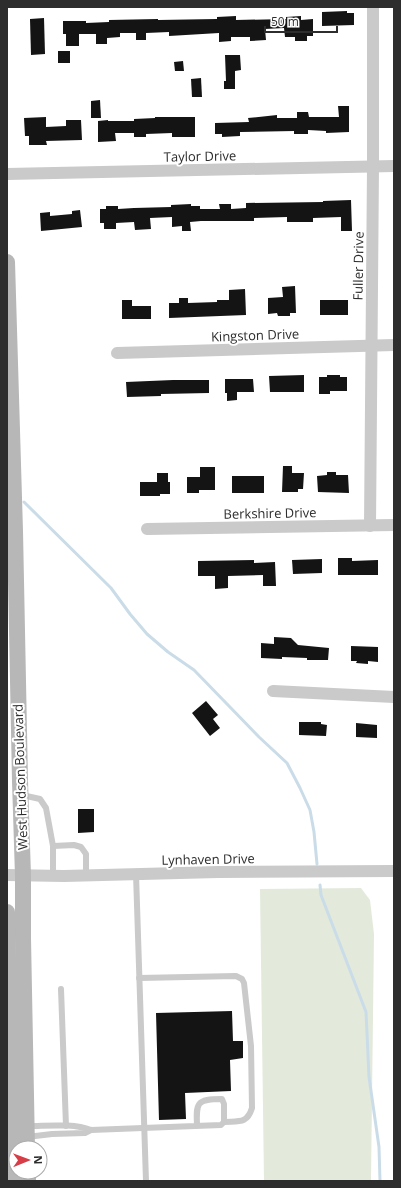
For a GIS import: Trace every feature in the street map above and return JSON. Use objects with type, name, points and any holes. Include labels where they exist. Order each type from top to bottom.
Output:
[{"type":"main road","name":"West Hudson Boulevard","points":[[7,262],[23,876],[27,1137]]},
{"type":"main road","points":[[7,912],[13,1181]]},
{"type":"street","name":"Fuller Drive","points":[[370,526],[373,7]]},
{"type":"street","name":"Taylor Drive","points":[[7,174],[394,166]]},
{"type":"street","name":"Kingston Drive","points":[[117,353],[394,345]]},
{"type":"street","name":"Berkshire Drive","points":[[147,529],[394,525]]},
{"type":"street","points":[[273,691],[394,697]]},
{"type":"street","name":"Lynhaven Drive","points":[[7,875],[52,876],[218,872],[394,871]]},
{"type":"lane","points":[[20,794],[33,796],[40,799],[46,808],[53,846],[52,876]]},
{"type":"lane","points":[[53,846],[74,845],[81,847],[86,854],[86,875]]},
{"type":"lane","points":[[136,874],[146,1181]]},
{"type":"lane","points":[[27,1137],[66,1126],[90,1130],[221,1125],[224,1122],[242,1121],[250,1114],[252,1108],[251,1046],[244,983],[242,979],[236,976],[139,978]]},
{"type":"lane","points":[[61,989],[66,1126]]},
{"type":"lane","points":[[197,1126],[197,1109],[201,1102],[208,1099],[222,1099],[224,1104],[224,1122]]},
{"type":"lane","points":[[27,1137],[52,1134],[86,1133],[90,1130]]},
{"type":"shaded area","points":[[361,888],[370,900],[374,934],[371,1181],[264,1181],[260,889]]},
{"type":"building","points":[[347,11],[347,13],[354,13],[354,25],[322,26],[322,12]]},
{"type":"building","points":[[236,16],[236,20],[286,19],[286,17],[301,16],[301,20],[313,19],[313,36],[307,36],[307,41],[295,41],[295,37],[285,37],[284,28],[265,29],[266,40],[250,41],[250,37],[231,37],[231,41],[219,42],[219,33],[169,36],[169,32],[146,33],[146,40],[136,40],[136,33],[120,33],[120,37],[107,38],[107,44],[96,44],[96,34],[79,34],[79,46],[66,46],[66,34],[63,34],[63,21],[86,21],[86,23],[109,22],[109,20],[217,19],[217,17]]},
{"type":"building","points":[[44,18],[45,54],[31,55],[30,19]]},
{"type":"building","points":[[58,51],[70,51],[70,63],[58,63]]},
{"type":"building","points":[[225,55],[240,55],[241,70],[235,71],[235,89],[224,89],[224,81],[226,81]]},
{"type":"building","points":[[183,61],[184,71],[175,71],[174,62]]},
{"type":"building","points":[[201,78],[202,97],[192,97],[191,79]]},
{"type":"building","points":[[100,100],[101,118],[91,118],[91,101]]},
{"type":"building","points":[[338,106],[349,106],[349,132],[326,133],[326,131],[308,130],[308,134],[294,134],[294,131],[240,132],[240,136],[222,137],[222,134],[215,134],[215,123],[249,122],[248,118],[277,115],[277,118],[297,118],[297,112],[308,112],[309,117],[339,117]]},
{"type":"building","points":[[46,117],[46,127],[66,126],[66,120],[81,120],[82,140],[46,141],[47,145],[29,145],[29,136],[25,136],[24,118]]},
{"type":"building","points":[[155,117],[195,117],[195,137],[172,137],[172,133],[146,134],[146,137],[134,137],[134,133],[115,133],[116,141],[98,142],[98,121],[134,121],[134,119]]},
{"type":"building","points":[[351,200],[352,231],[341,231],[341,217],[313,218],[313,222],[287,222],[287,217],[254,218],[254,221],[190,222],[191,231],[182,231],[182,226],[172,227],[172,217],[150,218],[151,229],[135,230],[134,222],[116,223],[116,229],[104,229],[104,223],[100,223],[100,209],[106,209],[106,206],[118,206],[118,209],[171,207],[171,205],[191,204],[191,206],[200,206],[200,209],[220,209],[219,204],[231,204],[231,209],[246,208],[246,203]]},
{"type":"building","points":[[80,210],[82,227],[41,231],[40,213],[50,212],[50,216],[72,214],[72,211]]},
{"type":"building","points":[[295,286],[296,313],[290,313],[290,316],[278,316],[277,313],[268,314],[268,298],[283,297],[282,287]]},
{"type":"building","points":[[245,289],[246,315],[169,318],[169,303],[179,303],[179,298],[188,298],[188,303],[217,302],[217,300],[229,300],[229,290]]},
{"type":"building","points":[[122,300],[132,300],[132,306],[151,306],[151,319],[122,319]]},
{"type":"building","points":[[320,300],[348,300],[348,315],[320,315]]},
{"type":"building","points":[[304,375],[304,392],[270,392],[269,376]]},
{"type":"building","points":[[327,375],[340,375],[340,377],[347,377],[347,391],[330,391],[330,394],[319,394],[319,377],[327,377]]},
{"type":"building","points":[[225,379],[253,379],[254,392],[237,392],[237,400],[227,401],[227,393],[225,393]]},
{"type":"building","points":[[209,380],[209,393],[161,394],[161,396],[127,397],[126,382]]},
{"type":"building","points":[[283,466],[292,466],[292,473],[304,473],[303,489],[298,489],[298,492],[282,492]]},
{"type":"building","points":[[200,467],[215,467],[215,490],[199,490],[199,493],[187,493],[187,477],[200,477]]},
{"type":"building","points":[[327,472],[336,472],[336,475],[348,475],[349,493],[318,492],[317,476],[327,475]]},
{"type":"building","points":[[157,473],[168,473],[170,494],[160,494],[160,496],[140,496],[140,482],[157,482]]},
{"type":"building","points":[[232,476],[264,476],[264,493],[232,493]]},
{"type":"building","points":[[338,558],[352,558],[352,561],[378,560],[378,575],[338,575]]},
{"type":"building","points":[[322,559],[322,573],[293,574],[292,560]]},
{"type":"building","points":[[254,560],[254,563],[275,562],[276,586],[263,586],[263,575],[228,576],[228,588],[215,589],[215,576],[198,576],[198,561]]},
{"type":"building","points":[[274,637],[291,638],[298,645],[329,648],[328,660],[307,660],[307,658],[282,657],[282,659],[261,658],[261,643],[274,644]]},
{"type":"building","points":[[351,646],[378,647],[378,662],[368,661],[368,664],[351,661]]},
{"type":"building","points":[[206,701],[218,715],[213,719],[220,728],[210,736],[192,713]]},
{"type":"building","points":[[299,722],[321,722],[321,724],[327,725],[326,736],[299,735]]},
{"type":"building","points":[[356,723],[377,725],[377,738],[356,737]]},
{"type":"building","points":[[78,809],[94,809],[94,832],[78,833]]},
{"type":"building","points":[[232,1011],[233,1041],[243,1041],[243,1058],[230,1060],[231,1091],[185,1093],[186,1119],[159,1120],[156,1013]]},
{"type":"waterway","points":[[24,502],[111,588],[147,634],[168,652],[194,670],[259,737],[287,763],[310,810],[317,864]]},
{"type":"waterway","points":[[320,885],[321,895],[366,1012],[369,1077],[379,1147],[380,1181]]}]
